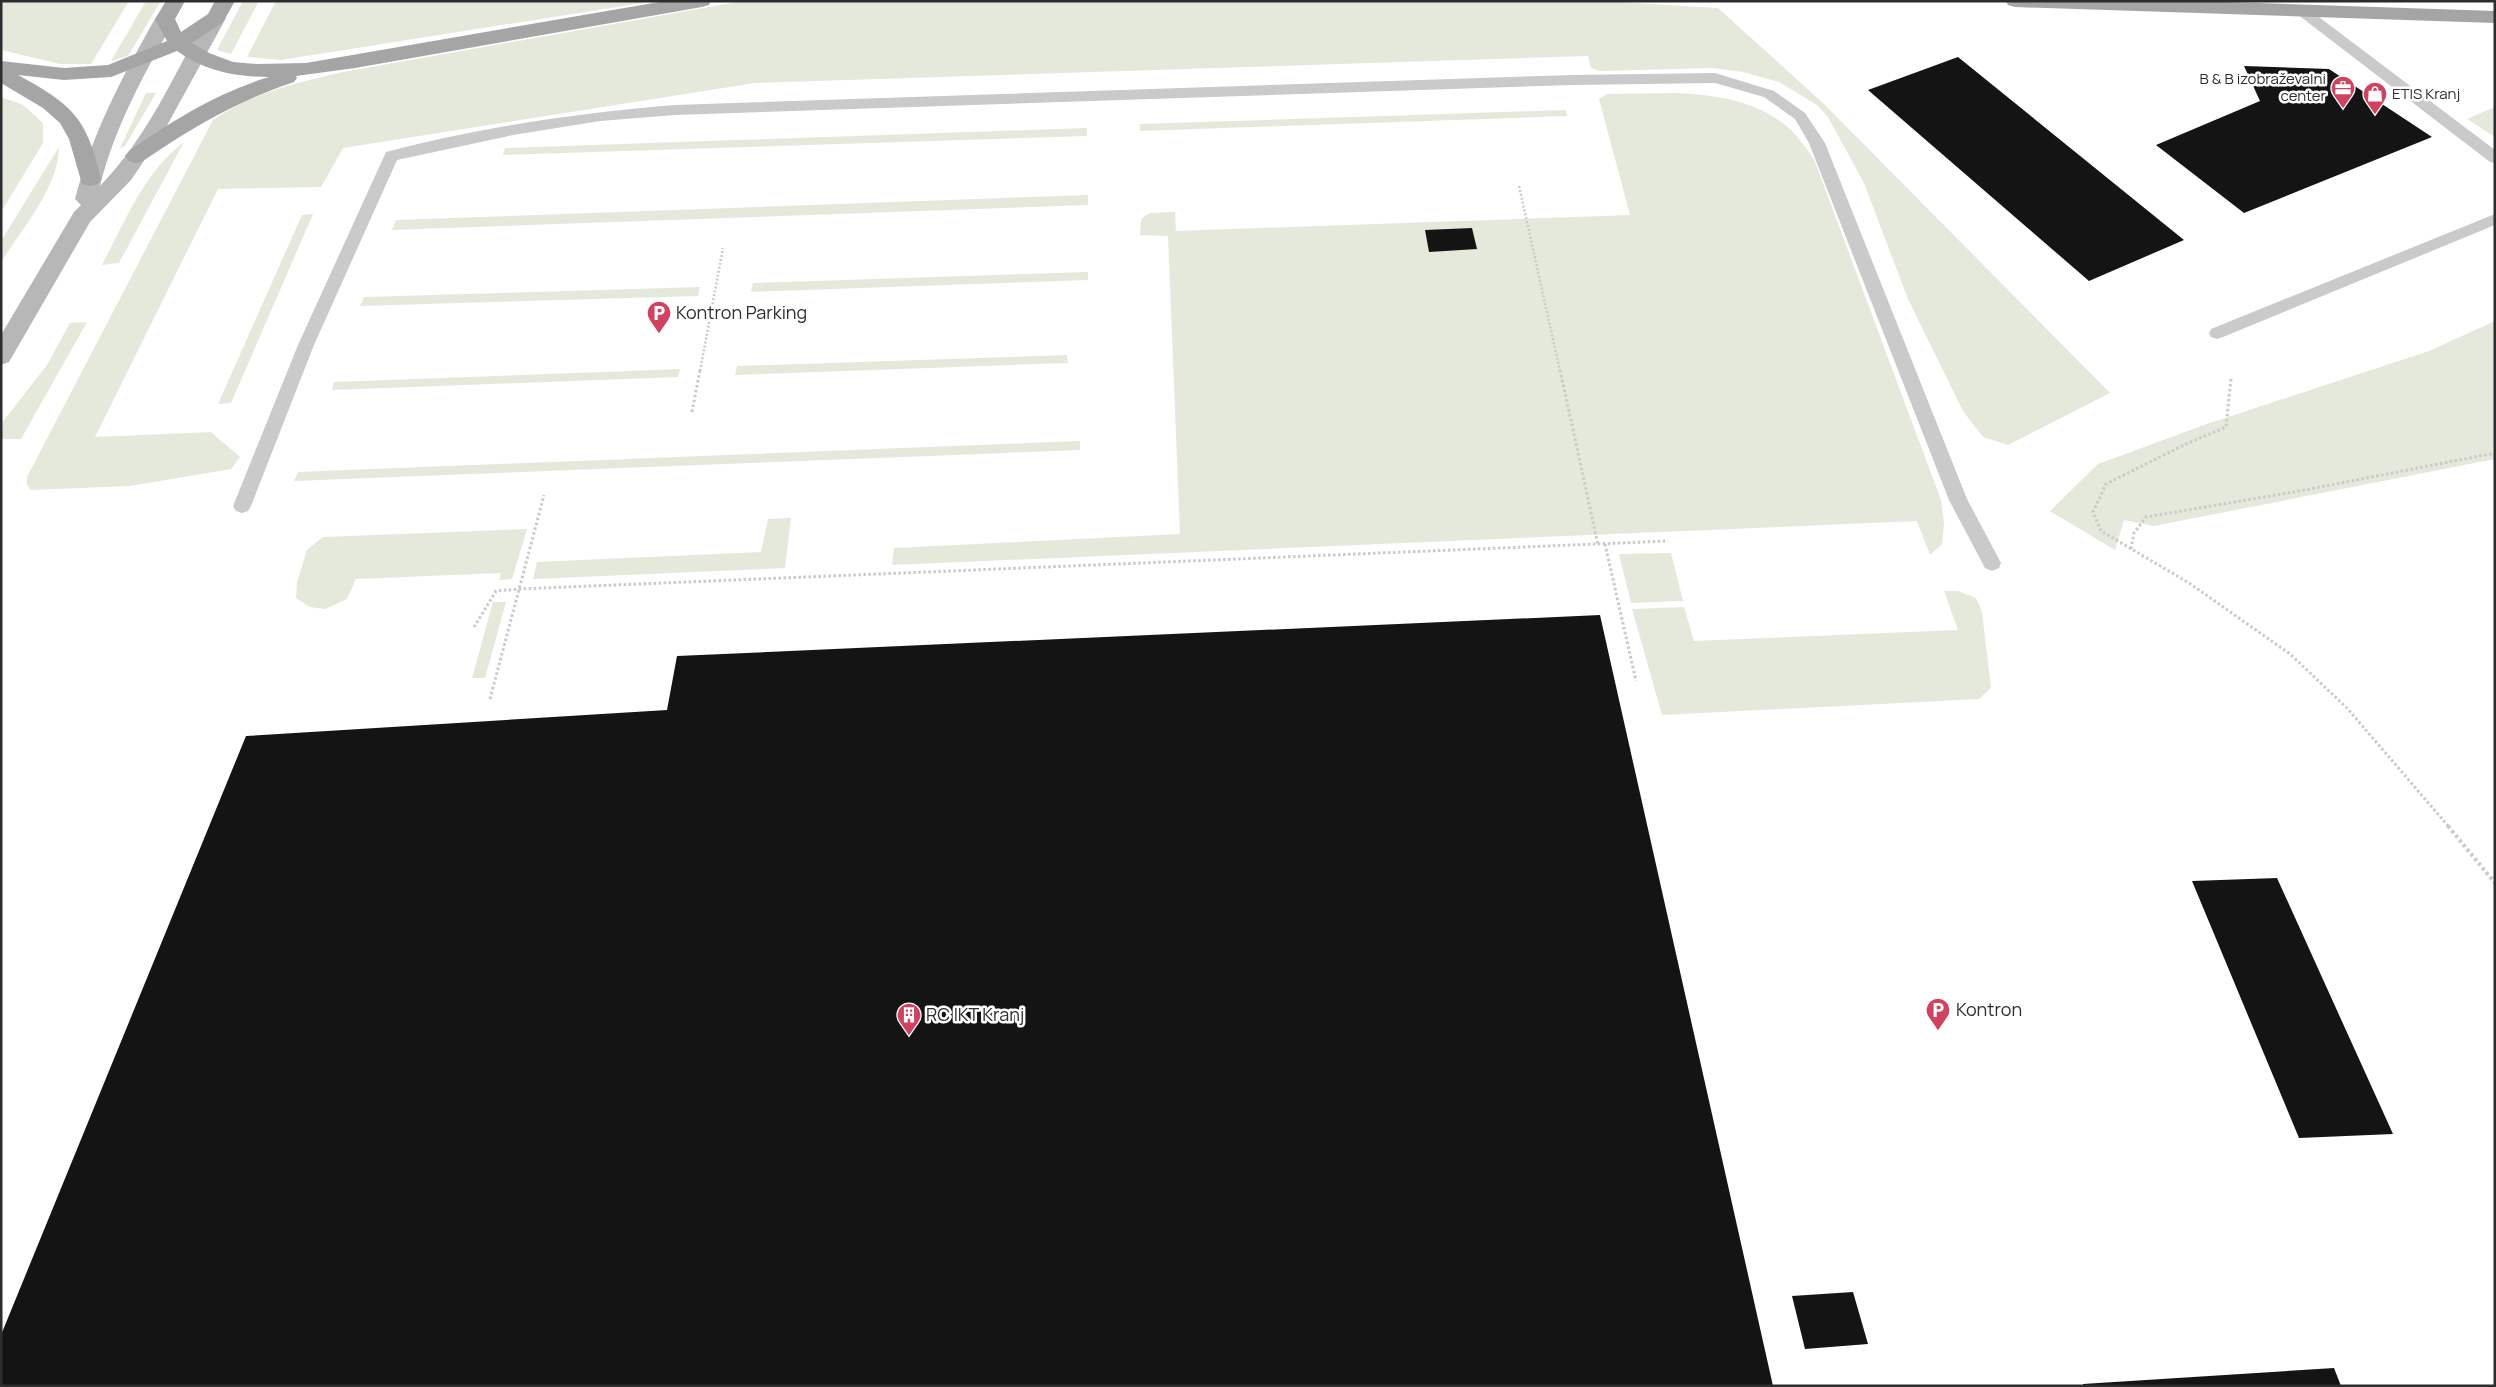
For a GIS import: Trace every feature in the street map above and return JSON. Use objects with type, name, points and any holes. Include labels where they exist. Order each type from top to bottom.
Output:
[{"type":"main road","points":[[82,217],[90,179],[142,59],[176,1]]},
{"type":"main road","points":[[165,19],[168,28],[187,48],[231,68],[263,71],[335,64],[702,1]]},
{"type":"main road","points":[[2016,1],[2495,16]]},
{"type":"main road","points":[[1,356],[82,217],[123,175],[179,88],[187,48],[220,10]]},
{"type":"main road","points":[[1,67],[79,73],[111,71],[142,59],[187,48]]},
{"type":"main road","points":[[136,156],[172,130],[235,96],[265,84],[335,64]]},
{"type":"main road","points":[[1,74],[32,91],[65,116],[74,127],[81,144],[90,179]]},
{"type":"lane","points":[[2302,11],[2495,158]]},
{"type":"lane","points":[[242,506],[306,345],[391,156],[513,130],[600,116],[676,110],[1572,80],[1715,78],[1770,94],[1800,116],[1817,143],[1958,500],[1992,563]]},
{"type":"lane","points":[[2217,332],[2495,219]]},
{"type":"path","points":[[1519,186],[1598,545]]},
{"type":"path","points":[[692,412],[723,248]]},
{"type":"path","points":[[2231,379],[2226,427],[2186,444],[2106,484],[2093,512],[2101,531],[2189,583],[2290,654],[2347,708],[2379,743],[2495,883]]},
{"type":"path","points":[[2131,550],[2134,533],[2146,517],[2294,492],[2495,453]]},
{"type":"path","points":[[490,699],[544,494]]},
{"type":"path","points":[[474,627],[496,591],[519,589],[1668,541]]},
{"type":"path","points":[[1604,544],[1636,681]]},
{"type":"shaded area","points":[[1,1],[129,1],[91,64],[60,64],[1,50]]},
{"type":"shaded area","points":[[146,1],[161,1],[128,56],[111,61]]},
{"type":"shaded area","points":[[243,1],[259,1],[231,54],[217,50]]},
{"type":"shaded area","points":[[276,1],[655,1],[281,60],[247,57]]},
{"type":"shaded area","points":[[743,1],[1602,1],[1718,8],[1823,103],[2110,393],[2008,445],[1983,437],[1963,411],[1908,299],[1864,183],[1828,117],[1817,105],[1779,82],[1743,72],[1713,68],[1600,71],[1591,68],[1588,56],[755,83],[343,148],[321,187],[218,189],[95,437],[211,432],[240,457],[231,469],[130,486],[31,490],[27,485],[27,477],[213,120],[228,110],[260,95],[343,72]]},
{"type":"shaded area","points":[[146,93],[156,93],[125,146],[120,148]]},
{"type":"shaded area","points":[[1676,93],[1723,98],[1752,106],[1780,121],[1792,131],[1814,159],[1941,500],[1944,524],[1942,544],[1930,555],[1917,521],[892,565],[894,548],[1180,534],[1168,236],[1140,235],[1141,219],[1150,213],[1175,212],[1176,231],[1630,215],[1599,99],[1607,94]]},
{"type":"shaded area","points":[[1,97],[23,105],[43,123],[43,143],[1,212]]},
{"type":"shaded area","points":[[2495,107],[2495,137],[2467,119]]},
{"type":"shaded area","points":[[1566,110],[1567,116],[1140,131],[1140,124]]},
{"type":"shaded area","points":[[1087,128],[1087,136],[503,155],[505,148]]},
{"type":"shaded area","points":[[184,142],[119,263],[102,265],[147,183],[170,154]]},
{"type":"shaded area","points":[[59,147],[53,177],[46,192],[1,262],[1,241]]},
{"type":"shaded area","points":[[1088,195],[1088,205],[392,230],[396,220]]},
{"type":"shaded area","points":[[313,214],[231,403],[218,404],[302,215]]},
{"type":"shaded area","points":[[1088,272],[1088,280],[751,292],[753,283]]},
{"type":"shaded area","points":[[700,287],[698,296],[360,306],[364,297]]},
{"type":"shaded area","points":[[2495,321],[2495,459],[2154,526],[2124,520],[2115,550],[2050,511],[2098,464],[2204,425],[2429,351]]},
{"type":"shaded area","points":[[87,322],[21,439],[1,439],[1,424],[47,365],[70,323]]},
{"type":"shaded area","points":[[1067,355],[1068,363],[735,375],[737,366]]},
{"type":"shaded area","points":[[680,369],[678,377],[332,390],[334,382]]},
{"type":"shaded area","points":[[1080,441],[1080,450],[294,481],[298,472]]},
{"type":"shaded area","points":[[791,518],[785,568],[533,579],[537,562],[761,552],[768,519]]},
{"type":"shaded area","points":[[527,529],[512,579],[499,580],[501,573],[356,579],[347,599],[325,609],[310,607],[296,598],[297,582],[307,550],[323,537]]},
{"type":"shaded area","points":[[1671,553],[1683,601],[1631,603],[1619,554]]},
{"type":"shaded area","points":[[1944,591],[1958,591],[1976,598],[1982,612],[1991,688],[1979,699],[1662,715],[1632,609],[1684,607],[1694,641],[1958,630]]},
{"type":"shaded area","points":[[493,602],[506,602],[485,678],[472,678]]},
{"type":"building","points":[[1958,57],[2184,240],[2089,281],[1868,90]]},
{"type":"building","points":[[2244,66],[2329,69],[2432,137],[2244,213],[2156,145],[2260,101]]},
{"type":"building","points":[[1472,228],[1477,249],[1429,252],[1425,230]]},
{"type":"building","name":"RC IKT Kranj","points":[[1600,615],[1773,1386],[1,1386],[1,1335],[246,736],[667,710],[677,656]]},
{"type":"building","points":[[2277,878],[2393,1134],[2299,1138],[2192,881]]},
{"type":"building","points":[[1853,1292],[1868,1344],[1805,1349],[1792,1296]]},
{"type":"building","points":[[2334,1368],[2341,1386],[2083,1386],[2083,1384]]},
{"type":"place","name":"B & B izobraževalni center","points":[[2343,109]]},
{"type":"place","name":"ETIS Kranj","points":[[2375,115]]},
{"type":"place","name":"Kontron Parking","points":[[659,334]]},
{"type":"place","name":"Kontron","points":[[1938,1031]]},
{"type":"place","name":"RC IKT Kranj","points":[[909,1036]]}]
